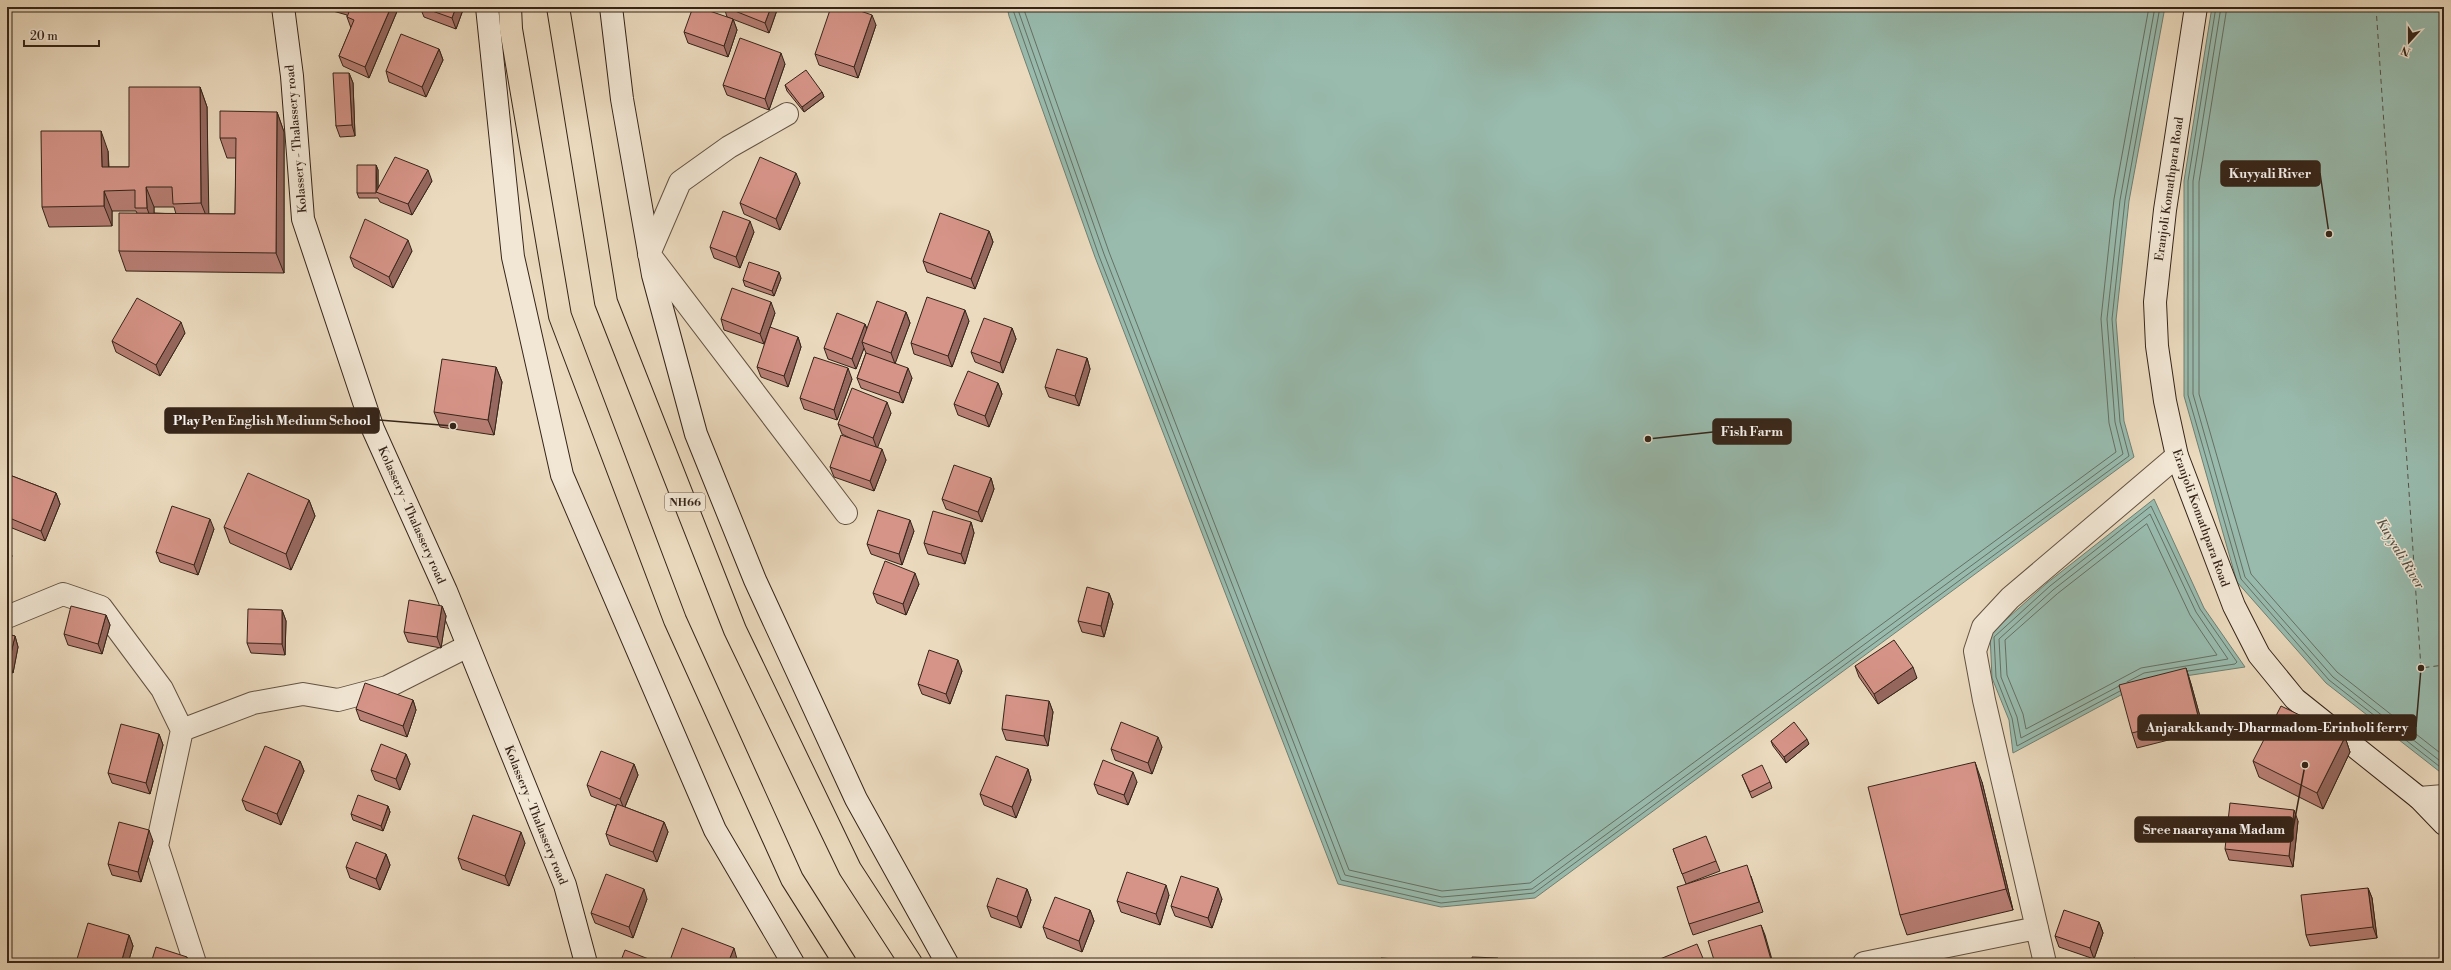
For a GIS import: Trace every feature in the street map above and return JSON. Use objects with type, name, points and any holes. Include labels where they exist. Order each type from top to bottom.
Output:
[{"type":"highway","points":[[510,7],[511,29],[560,316],[675,620],[792,879],[845,963]]},
{"type":"highway","name":"NH66","points":[[558,7],[606,302],[736,630],[850,869],[911,963]]},
{"type":"street","name":"Kolassery - Thalassery road","points":[[283,7],[292,76],[303,219],[373,429],[468,646],[565,885],[586,963]]},
{"type":"street","points":[[487,7],[513,257],[562,475],[715,830],[793,963]]},
{"type":"street","points":[[611,7],[622,99],[649,254],[696,434],[756,580],[856,799],[947,963]]},
{"type":"street","name":"Eranjoli Komathpara Road","points":[[2196,7],[2166,210],[2155,302],[2157,346],[2165,401],[2177,456],[2234,606],[2259,655],[2295,699],[2418,798],[2444,824]]},
{"type":"street","points":[[649,254],[680,182],[730,147],[787,114]]},
{"type":"street","points":[[649,254],[846,512]]},
{"type":"street","points":[[2045,963],[1984,700],[1975,652],[1983,626],[2010,598],[2177,456]]},
{"type":"street","points":[[7,617],[63,594],[101,607],[162,689],[182,730],[157,846],[194,963]]},
{"type":"street","points":[[182,730],[253,703],[303,694],[338,700],[387,687],[468,646]]},
{"type":"street","points":[[2418,798],[2444,796]]},
{"type":"street","points":[[1864,963],[2036,928]]},
{"type":"water","points":[[1007,7],[2165,7],[2129,201],[2116,320],[2124,421],[2134,457],[1535,898],[1441,907],[1338,884],[1095,257]]},
{"type":"water","points":[[2212,7],[2444,7],[2444,775],[2326,683],[2237,582],[2184,396],[2184,181]]},
{"type":"water","points":[[2154,499],[2204,608],[2245,667],[2145,682],[2013,753],[2009,720],[1992,678],[1990,634],[2047,583]]},
{"type":"building","points":[[335,7],[349,7],[348,11]]},
{"type":"building","points":[[351,7],[391,7],[365,67],[339,56],[354,20],[347,17]]},
{"type":"building","points":[[421,7],[456,7],[452,18]]},
{"type":"building","points":[[693,7],[698,7],[733,19],[724,46],[684,32]]},
{"type":"building","points":[[725,7],[771,7],[765,23]]},
{"type":"building","points":[[831,7],[849,7],[872,15],[854,67],[815,54]]},
{"type":"building","points":[[401,34],[439,49],[422,87],[386,71]]},
{"type":"building","points":[[740,38],[781,53],[765,99],[723,85]]},
{"type":"building","points":[[806,70],[822,92],[802,107],[785,85]]},
{"type":"building","points":[[333,73],[349,73],[352,125],[336,126]]},
{"type":"building","points":[[129,87],[200,87],[201,203],[173,204],[172,187],[146,187],[147,208],[135,208],[135,190],[104,191],[104,206],[42,207],[41,131],[101,131],[102,167],[129,167]]},
{"type":"building","points":[[220,111],[277,112],[276,253],[119,251],[119,213],[235,214],[236,138],[220,138]]},
{"type":"building","points":[[395,157],[428,170],[408,204],[376,192]]},
{"type":"building","points":[[760,157],[796,173],[776,219],[740,203]]},
{"type":"building","points":[[357,165],[376,165],[376,193],[357,193]]},
{"type":"building","points":[[723,211],[750,221],[736,257],[710,247]]},
{"type":"building","points":[[940,213],[989,231],[971,279],[923,261]]},
{"type":"building","points":[[365,219],[408,240],[389,277],[350,257]]},
{"type":"building","points":[[749,262],[779,272],[772,291],[743,280]]},
{"type":"building","points":[[732,288],[771,302],[760,334],[721,319]]},
{"type":"building","points":[[927,297],[965,310],[948,356],[911,343]]},
{"type":"building","points":[[137,298],[181,322],[156,365],[112,341]]},
{"type":"building","points":[[877,301],[906,312],[891,353],[862,342]]},
{"type":"building","points":[[837,313],[865,324],[852,359],[824,348]]},
{"type":"building","points":[[984,318],[1012,328],[1000,363],[971,352]]},
{"type":"building","points":[[770,327],[798,337],[784,376],[757,367]]},
{"type":"building","points":[[1057,349],[1087,358],[1075,396],[1045,387]]},
{"type":"building","points":[[866,353],[908,368],[899,393],[857,378]]},
{"type":"building","points":[[814,357],[848,368],[834,410],[800,398]]},
{"type":"building","points":[[442,359],[496,367],[488,420],[434,412]]},
{"type":"building","points":[[968,371],[998,383],[985,416],[954,404]]},
{"type":"building","points":[[852,388],[887,402],[873,438],[838,424]]},
{"type":"building","points":[[841,435],[882,449],[870,481],[830,467]]},
{"type":"building","points":[[954,465],[991,478],[978,512],[942,499]]},
{"type":"building","points":[[248,473],[309,500],[286,554],[224,527]]},
{"type":"building","points":[[7,474],[56,493],[41,531],[7,517]]},
{"type":"building","points":[[172,506],[210,519],[194,565],[156,552]]},
{"type":"building","points":[[878,510],[910,520],[899,554],[867,544]]},
{"type":"building","points":[[933,511],[971,522],[961,554],[924,543]]},
{"type":"building","points":[[885,561],[915,573],[903,604],[873,593]]},
{"type":"building","points":[[1087,587],[1109,593],[1101,626],[1078,621]]},
{"type":"building","points":[[409,600],[442,606],[437,637],[404,632]]},
{"type":"building","points":[[71,606],[106,615],[98,644],[64,634]]},
{"type":"building","points":[[248,609],[282,610],[282,644],[247,643]]},
{"type":"building","points":[[7,634],[15,636],[9,662],[7,661]]},
{"type":"building","points":[[1894,640],[1913,667],[1874,694],[1855,666]]},
{"type":"building","points":[[929,650],[958,660],[946,694],[918,684]]},
{"type":"building","points":[[2186,668],[2198,716],[2132,733],[2119,685]]},
{"type":"building","points":[[365,683],[413,700],[403,726],[356,709]]},
{"type":"building","points":[[1006,695],[1049,701],[1044,736],[1002,729]]},
{"type":"building","points":[[2281,706],[2345,737],[2317,793],[2253,761]]},
{"type":"building","points":[[1121,722],[1158,737],[1148,763],[1111,749]]},
{"type":"building","points":[[1794,722],[1807,739],[1784,757],[1771,741]]},
{"type":"building","points":[[121,724],[159,734],[146,783],[108,773]]},
{"type":"building","points":[[381,744],[406,754],[396,779],[371,770]]},
{"type":"building","points":[[265,746],[300,761],[277,814],[242,800]]},
{"type":"building","points":[[601,751],[634,764],[620,799],[587,785]]},
{"type":"building","points":[[996,756],[1028,769],[1012,807],[980,794]]},
{"type":"building","points":[[1103,760],[1133,772],[1124,795],[1094,784]]},
{"type":"building","points":[[1975,762],[2006,889],[1900,915],[1868,787]]},
{"type":"building","points":[[1762,765],[1770,782],[1750,792],[1742,775]]},
{"type":"building","points":[[358,795],[388,806],[381,826],[351,814]]},
{"type":"building","points":[[2230,803],[2294,810],[2289,856],[2225,849]]},
{"type":"building","points":[[617,804],[664,822],[653,852],[606,834]]},
{"type":"building","points":[[473,815],[521,832],[505,876],[458,858]]},
{"type":"building","points":[[119,822],[149,830],[138,872],[108,864]]},
{"type":"building","points":[[1706,836],[1716,861],[1682,874],[1673,849]]},
{"type":"building","points":[[356,842],[386,854],[376,879],[346,867]]},
{"type":"building","points":[[1747,865],[1759,902],[1689,924],[1677,887]]},
{"type":"building","points":[[1127,872],[1166,885],[1156,914],[1117,901]]},
{"type":"building","points":[[606,874],[644,889],[629,927],[591,913]]},
{"type":"building","points":[[1181,876],[1218,888],[1208,918],[1171,906]]},
{"type":"building","points":[[997,878],[1027,889],[1017,917],[987,906]]},
{"type":"building","points":[[2368,888],[2373,927],[2306,935],[2301,895]]},
{"type":"building","points":[[1055,897],[1090,910],[1079,941],[1043,927]]},
{"type":"building","points":[[2064,910],[2099,922],[2090,948],[2055,936]]},
{"type":"building","points":[[88,923],[129,935],[121,963],[89,963],[77,959]]},
{"type":"building","points":[[1761,925],[1772,963],[1715,963],[1708,941]]},
{"type":"building","points":[[682,928],[734,948],[728,963],[709,963],[703,961],[702,963],[669,963]]},
{"type":"building","points":[[1697,944],[1705,963],[1650,963]]},
{"type":"building","points":[[156,947],[187,957],[184,963],[151,963]]},
{"type":"building","points":[[625,950],[654,961],[654,963],[620,963]]},
{"type":"building","points":[[1472,957],[1498,958],[1498,963],[1472,963]]},
{"type":"building","points":[[1381,958],[1452,963],[1381,963]]},
{"type":"building","points":[[2134,958],[2146,963],[2132,963]]},
{"type":"ferry route","points":[[2376,7],[2421,668],[2444,665]]},
{"type":"place","name":"Kuyyali River","points":[[2329,234]]},
{"type":"place","name":"Play Pen English Medium School","points":[[453,426]]},
{"type":"place","name":"Fish Farm","points":[[1648,439]]},
{"type":"place","name":"Anjarakkandy-Dharmadom-Erinholi ferry","points":[[2421,668]]},
{"type":"place","name":"Sree naarayana Madam","points":[[2305,765]]}]
